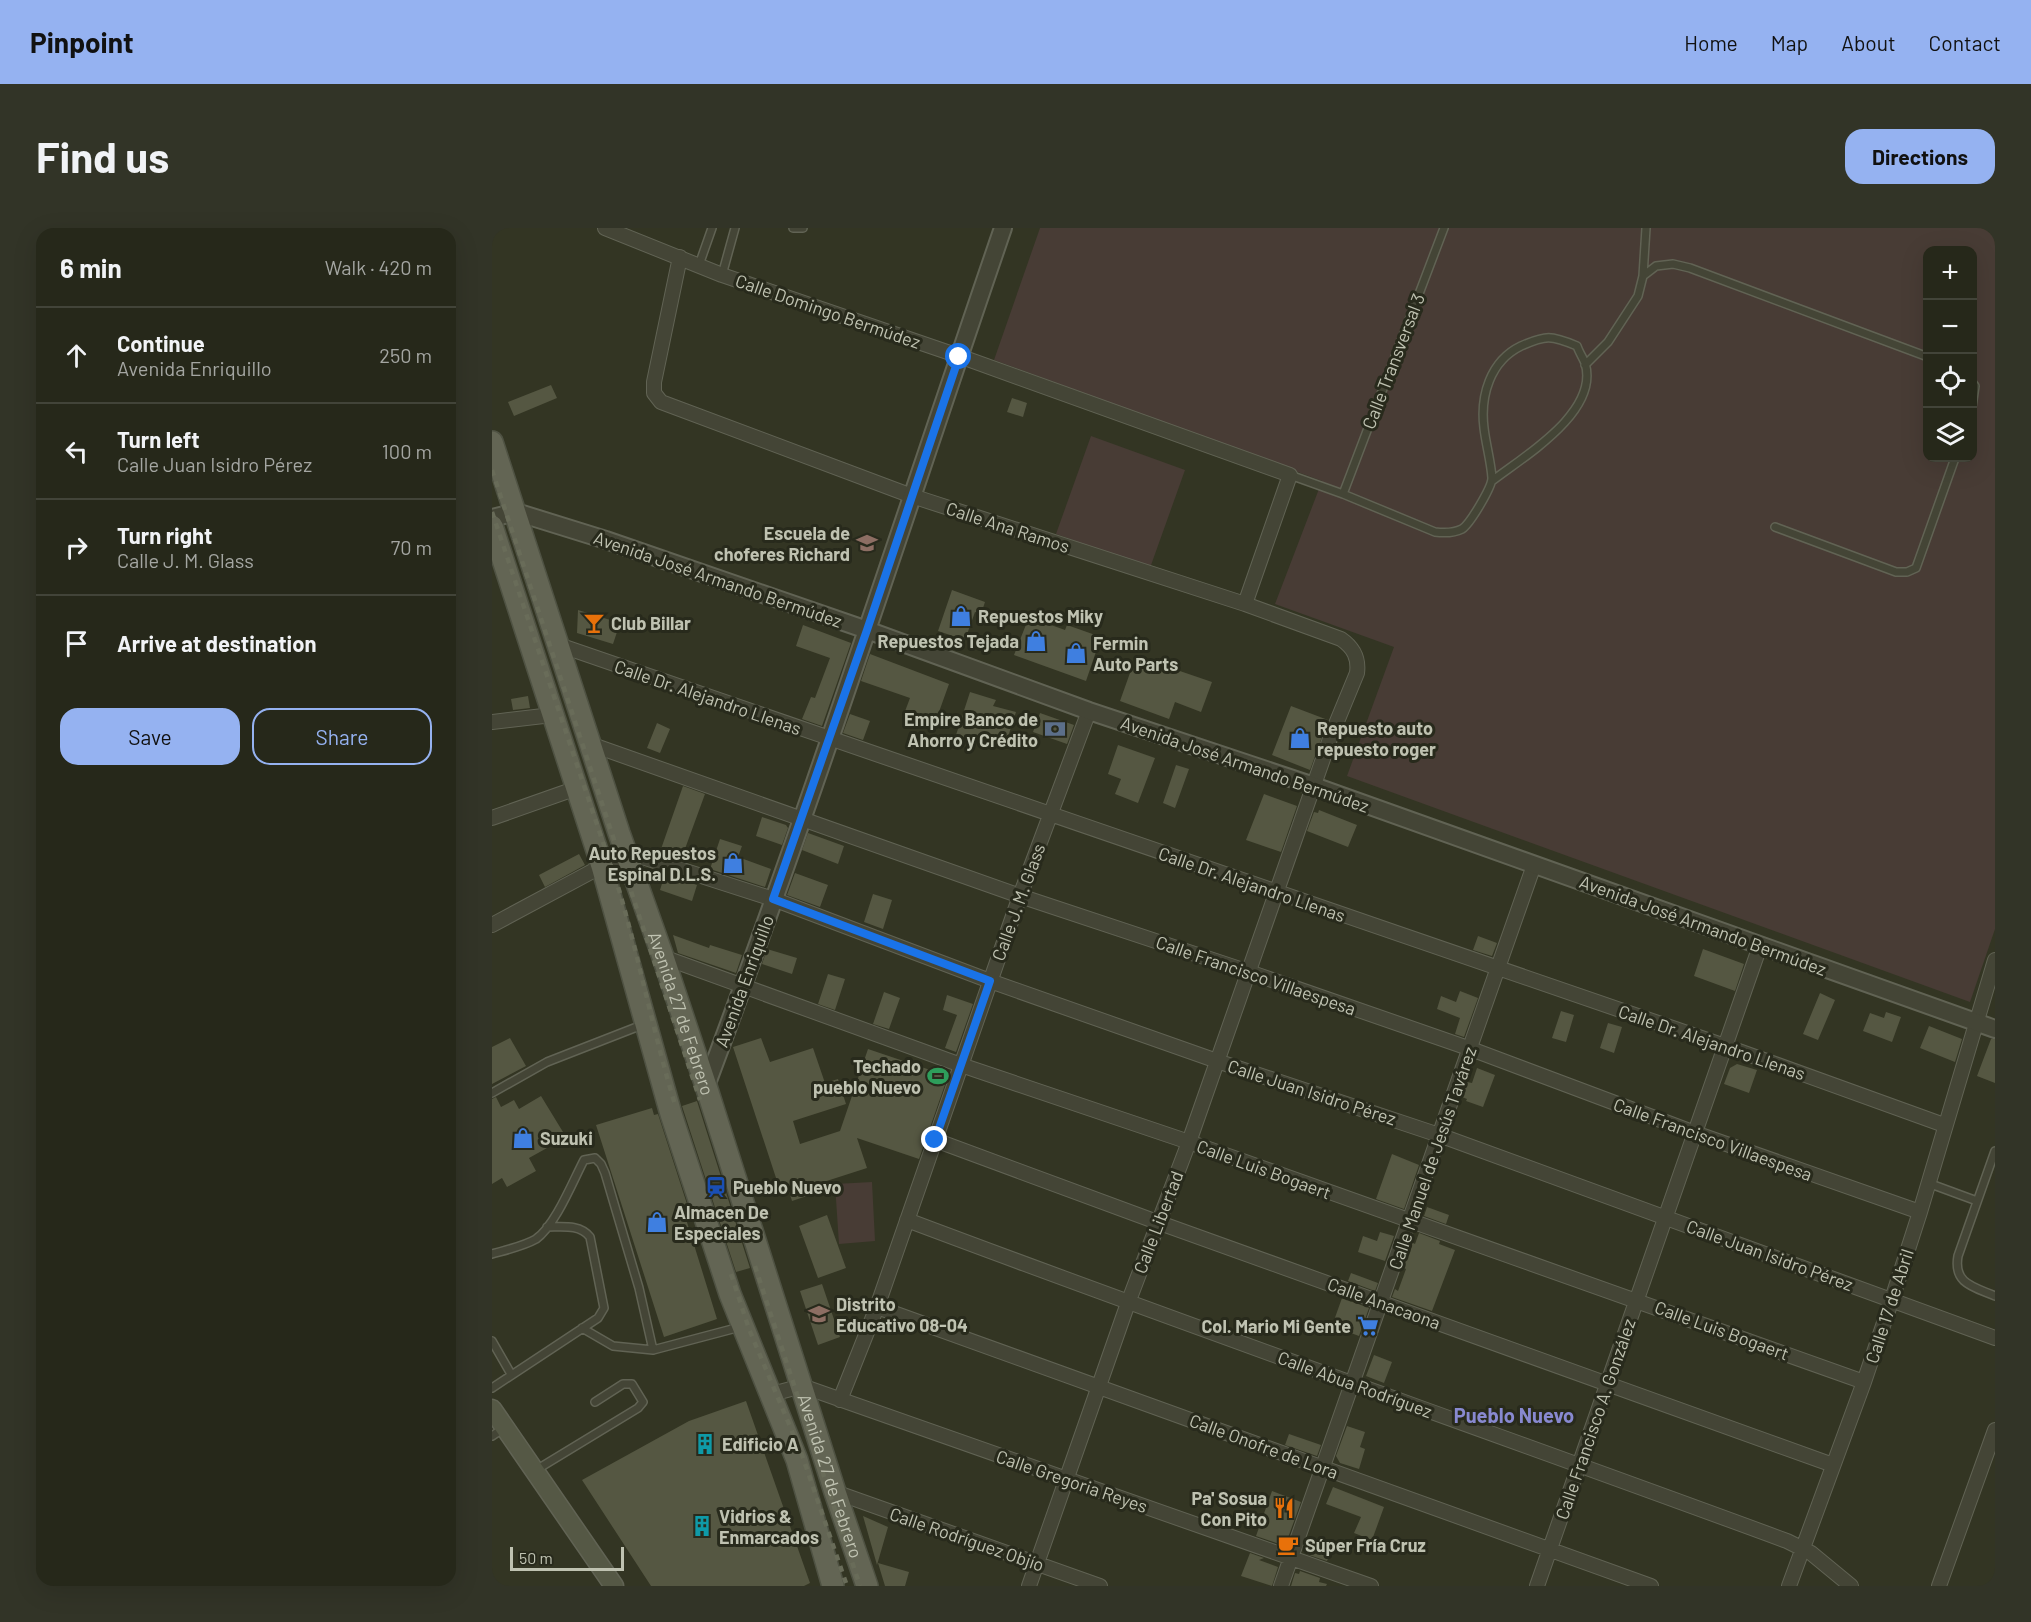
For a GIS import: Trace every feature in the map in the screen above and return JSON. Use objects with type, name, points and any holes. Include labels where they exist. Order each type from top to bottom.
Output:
[{"type":"main road","name":"Avenida 27 de Febrero","points":[[492,441],[627,858],[706,1086],[867,1586]]},
{"type":"main road","name":"Avenida 27 de Febrero","points":[[492,526],[602,866],[671,1114],[730,1294],[797,1460],[833,1586]]},
{"type":"main road","points":[[492,1409],[498,1432],[534,1471],[614,1586]]},
{"type":"street","name":"Calle Domingo Bermúdez","points":[[605,228],[722,275],[1290,475]]},
{"type":"street","name":"Avenida Enriquillo","points":[[706,1086],[744,986],[1003,228]]},
{"type":"street","name":"Calle Ana Ramos","points":[[680,257],[654,382],[654,393],[666,404],[912,496],[1245,604],[1341,639],[1348,644],[1356,656]]},
{"type":"street","points":[[1245,604],[1290,475]]},
{"type":"street","points":[[492,518],[516,512]]},
{"type":"street","name":"Avenida José Armando Bermúdez","points":[[516,512],[606,540],[867,630],[1089,711],[1314,786],[1995,1029]]},
{"type":"street","name":"Calle Dr. Alejandro Llenas","points":[[559,645],[1725,1046],[1944,1125]]},
{"type":"street","name":"Calle Libertad","points":[[1029,1586],[1157,1222],[1189,1142],[1331,736],[1357,673],[1356,656]]},
{"type":"street","name":"Calle J. M. Glass","points":[[840,1400],[878,1307],[1020,896],[1089,711]]},
{"type":"street","points":[[492,722],[552,715]]},
{"type":"street","name":"Calle Francisco Villaespesa","points":[[590,744],[1020,896],[1471,1049],[1695,1133],[1920,1212]]},
{"type":"street","points":[[492,818],[577,788]]},
{"type":"street","name":"Calle Juan Isidro Pérez","points":[[627,858],[639,856],[773,899],[990,981],[1217,1061],[1439,1135],[1995,1338]]},
{"type":"street","points":[[492,925],[602,866],[627,858]]},
{"type":"street","name":"Calle Manuel de Jesús Tavárez","points":[[1281,1586],[1534,865]]},
{"type":"street","name":"Calle Francisco A. González","points":[[1537,1586],[1760,946]]},
{"type":"street","name":"Calle Luis Bogaert","points":[[663,957],[961,1065],[1189,1142],[1864,1382]]},
{"type":"street","name":"Calle 17 de Abril","points":[[1788,1586],[1864,1382],[1892,1299],[1995,960]]},
{"type":"street","name":"Calle Anacaona","points":[[935,1140],[1833,1465]]},
{"type":"street","name":"Calle Abua Rodríguez","points":[[907,1220],[1128,1303],[1579,1464],[1803,1548],[1820,1559],[1851,1586]]},
{"type":"street","name":"Calle Onofre de Lora","points":[[878,1307],[1651,1586]]},
{"type":"street","points":[[772,1394],[802,1386]]},
{"type":"street","name":"Calle Gregoria Reyes","points":[[802,1386],[1371,1586]]},
{"type":"street","points":[[1939,1586],[1995,1430]]},
{"type":"street","name":"Calle Rodríguez Objío","points":[[835,1492],[1100,1586]]},
{"type":"lane","points":[[699,265],[712,228]]},
{"type":"lane","points":[[722,275],[735,228]]},
{"type":"lane","points":[[794,228],[803,228]]},
{"type":"lane","name":"Calle Transversal 3","points":[[1343,494],[1444,228]]},
{"type":"lane","points":[[1586,365],[1608,342],[1638,296],[1643,276],[1647,228]]},
{"type":"lane","points":[[1643,276],[1656,266],[1674,264],[1690,268],[1923,355]]},
{"type":"lane","points":[[1290,475],[1435,532],[1452,532],[1461,529],[1469,522],[1492,482],[1554,435],[1571,416],[1583,392],[1586,365],[1577,346],[1559,339],[1541,337],[1512,351],[1498,363],[1490,379],[1483,411],[1492,482]]},
{"type":"lane","points":[[1775,527],[1896,572],[1912,571],[1916,568],[1954,462]]},
{"type":"lane","points":[[492,1093],[547,1062],[647,1024]]},
{"type":"lane","points":[[1995,1151],[1956,1266],[1959,1276],[1965,1283],[1995,1296]]},
{"type":"lane","points":[[492,1254],[534,1240],[547,1227],[584,1160],[595,1158],[605,1173],[639,1288],[653,1350]]},
{"type":"lane","points":[[1928,1183],[1977,1201]]},
{"type":"lane","points":[[492,1388],[598,1318],[604,1308],[590,1237],[586,1232],[576,1228],[547,1227]]},
{"type":"lane","points":[[582,1328],[613,1346],[653,1350],[744,1326]]},
{"type":"lane","points":[[492,1341],[511,1374]]},
{"type":"lane","points":[[534,1471],[638,1408],[643,1402],[632,1384],[623,1384],[595,1402]]},
{"type":"shaded area","points":[[1040,228],[1995,228],[1995,929],[1970,1002],[1347,776],[1394,647],[1275,604],[1322,481],[994,360]]},
{"type":"shaded area","points":[[1091,436],[1185,470],[1150,568],[1056,534]]},
{"type":"shaded area","points":[[872,1182],[875,1241],[839,1244],[835,1184]]},
{"type":"building","points":[[551,385],[557,398],[514,416],[508,402]]},
{"type":"building","points":[[1012,398],[1027,403],[1023,417],[1007,412]]},
{"type":"building","name":"Repuestos Miky","points":[[952,590],[985,602],[981,614],[975,612],[965,640],[938,631]]},
{"type":"building","points":[[578,610],[620,623],[613,644],[577,633]]},
{"type":"building","points":[[1029,617],[1065,630],[1067,625],[1101,637],[1086,681],[1014,655]]},
{"type":"building","points":[[803,625],[851,643],[822,726],[802,719],[811,697],[815,698],[830,658],[796,646]]},
{"type":"building","points":[[870,654],[949,684],[935,723],[904,714],[910,698],[861,681]]},
{"type":"building","points":[[1136,656],[1212,682],[1201,712],[1175,702],[1169,719],[1120,701]]},
{"type":"building","points":[[970,692],[996,700],[993,706],[1016,712],[1006,743],[984,736],[982,744],[956,735]]},
{"type":"building","points":[[528,696],[530,708],[513,710],[511,699]]},
{"type":"building","name":"Repuesto auto repuesto roger","points":[[1291,706],[1328,720],[1310,770],[1272,755]]},
{"type":"building","name":"Empire Banco de Ahorro y Crédito","points":[[1040,713],[1074,725],[1067,744],[1033,732]]},
{"type":"building","points":[[850,714],[870,721],[863,740],[843,733]]},
{"type":"building","points":[[657,723],[670,729],[660,753],[647,748]]},
{"type":"building","points":[[1118,745],[1155,758],[1138,803],[1115,794],[1121,779],[1108,774]]},
{"type":"building","points":[[1176,765],[1189,769],[1175,808],[1163,803]]},
{"type":"building","points":[[683,786],[705,794],[682,857],[661,849]]},
{"type":"building","points":[[1264,794],[1297,806],[1281,852],[1246,840]]},
{"type":"building","points":[[1319,810],[1357,825],[1348,847],[1307,831],[1314,812],[1318,813]]},
{"type":"building","points":[[762,817],[786,825],[788,828],[782,845],[756,836]]},
{"type":"building","points":[[808,833],[844,846],[838,864],[802,850]]},
{"type":"building","name":"Auto Repuestos Espinal D.L.S.","points":[[720,839],[742,846],[738,857],[771,869],[765,887],[710,869]]},
{"type":"building","points":[[579,854],[585,865],[545,887],[539,875]]},
{"type":"building","points":[[795,873],[828,885],[820,907],[787,895]]},
{"type":"building","points":[[665,874],[697,885],[692,901],[660,890]]},
{"type":"building","points":[[873,894],[892,900],[883,929],[864,922]]},
{"type":"building","points":[[673,935],[709,948],[710,945],[742,955],[736,973],[678,953]]},
{"type":"building","points":[[1478,936],[1497,943],[1492,956],[1473,950]]},
{"type":"building","points":[[767,949],[797,958],[792,974],[762,964]]},
{"type":"building","points":[[1703,949],[1744,964],[1735,991],[1694,976]]},
{"type":"building","points":[[828,974],[845,979],[835,1010],[818,1004]]},
{"type":"building","points":[[1460,991],[1478,998],[1464,1037],[1455,1034],[1460,1018],[1437,1009],[1441,996],[1456,1002]]},
{"type":"building","points":[[884,992],[900,998],[889,1029],[873,1024]]},
{"type":"building","points":[[1820,993],[1835,1000],[1818,1040],[1803,1034]]},
{"type":"building","points":[[947,995],[973,1004],[956,1052],[945,1048],[957,1015],[943,1010]]},
{"type":"building","points":[[1561,1011],[1574,1015],[1566,1042],[1552,1038]]},
{"type":"building","points":[[1886,1012],[1901,1017],[1892,1042],[1863,1031],[1870,1013],[1884,1018]]},
{"type":"building","points":[[1608,1023],[1622,1027],[1614,1053],[1600,1048]]},
{"type":"building","points":[[1929,1026],[1962,1039],[1955,1062],[1920,1048]]},
{"type":"building","points":[[510,1038],[526,1066],[492,1084],[492,1047]]},
{"type":"building","points":[[761,1038],[770,1062],[813,1048],[825,1083],[838,1079],[846,1104],[793,1121],[800,1144],[840,1131],[868,1049],[948,1076],[919,1159],[857,1138],[867,1168],[808,1187],[810,1195],[792,1201],[786,1182],[778,1184],[733,1047]]},
{"type":"building","points":[[1991,1039],[1995,1039],[1995,1083],[1977,1076]]},
{"type":"building","points":[[1737,1064],[1757,1070],[1749,1093],[1724,1084],[1730,1068]]},
{"type":"building","points":[[1477,1068],[1495,1075],[1483,1107],[1466,1101],[1467,1099],[1462,1097],[1467,1082],[1472,1083]]},
{"type":"building","name":"Suzuki","points":[[541,1096],[563,1132],[545,1143],[547,1148],[529,1158],[536,1171],[507,1187],[502,1178],[492,1184],[492,1099],[496,1097],[501,1107],[514,1100],[519,1109]]},
{"type":"building","points":[[697,1101],[750,1268],[736,1272],[682,1106]]},
{"type":"building","name":"Almacen De Especiales","points":[[652,1108],[654,1115],[658,1114],[687,1204],[682,1206],[717,1319],[664,1337],[596,1125]]},
{"type":"building","points":[[1392,1154],[1419,1165],[1404,1209],[1376,1199]]},
{"type":"building","points":[[1427,1207],[1449,1215],[1446,1224],[1424,1216]]},
{"type":"building","points":[[827,1215],[846,1268],[818,1278],[799,1226]]},
{"type":"building","points":[[1380,1232],[1394,1236],[1385,1261],[1358,1252],[1363,1236],[1377,1241]]},
{"type":"building","points":[[1419,1233],[1455,1250],[1432,1311],[1392,1297],[1395,1289],[1398,1291],[1406,1269],[1402,1267],[1411,1242],[1415,1244]]},
{"type":"building","points":[[1351,1273],[1378,1283],[1375,1291],[1348,1281]]},
{"type":"building","points":[[822,1284],[840,1337],[818,1345],[800,1291]]},
{"type":"building","points":[[1342,1298],[1369,1308],[1359,1336],[1332,1326]]},
{"type":"building","points":[[1374,1355],[1392,1362],[1384,1383],[1366,1376]]},
{"type":"building","points":[[746,1401],[810,1583],[804,1586],[651,1586],[582,1480],[689,1421]]},
{"type":"building","points":[[1347,1426],[1365,1432],[1360,1447],[1365,1449],[1359,1469],[1340,1463],[1336,1456]]},
{"type":"building","points":[[1289,1434],[1321,1445],[1317,1456],[1285,1445]]},
{"type":"building","points":[[1333,1487],[1384,1507],[1372,1540],[1354,1533],[1361,1517],[1326,1504]]},
{"type":"building","points":[[1272,1491],[1301,1502],[1285,1546],[1256,1536]]},
{"type":"building","points":[[863,1516],[888,1527],[877,1565]]},
{"type":"building","points":[[1311,1541],[1332,1548],[1327,1561],[1306,1554]]},
{"type":"building","points":[[1250,1553],[1264,1558],[1259,1560],[1278,1567],[1272,1586],[1241,1576]]},
{"type":"building","points":[[878,1563],[909,1572],[905,1586],[885,1586]]},
{"type":"building","points":[[1300,1571],[1320,1578],[1319,1582],[1327,1584],[1326,1586],[1291,1586],[1295,1573],[1299,1574]]},
{"type":"railway","points":[[492,470],[700,1100]]},
{"type":"railway","points":[[492,512],[619,890],[676,1108]]},
{"type":"railway","points":[[755,1266],[860,1586]]},
{"type":"railway","points":[[731,1274],[749,1329],[802,1455],[847,1586]]},
{"type":"place","name":"Escuela de choferes Richard","points":[[867,543]]},
{"type":"place","name":"Repuestos Miky","points":[[961,616]]},
{"type":"place","name":"Club Billar","points":[[594,623]]},
{"type":"place","name":"Repuestos Tejada","points":[[1036,641]]},
{"type":"place","name":"Fermin Auto Parts","points":[[1076,653]]},
{"type":"place","name":"Empire Banco de Ahorro y Crédito","points":[[1055,729]]},
{"type":"place","name":"Repuesto auto repuesto roger","points":[[1300,738]]},
{"type":"place","name":"Auto Repuestos Espinal D.L.S.","points":[[733,863]]},
{"type":"place","name":"Techado pueblo Nuevo","points":[[938,1076]]},
{"type":"place","name":"Suzuki","points":[[523,1138]]},
{"type":"place","name":"Pueblo Nuevo","points":[[716,1187]]},
{"type":"place","name":"Almacen De Especiales","points":[[657,1222]]},
{"type":"place","name":"Distrito Educativo 08-04","points":[[819,1314]]},
{"type":"place","name":"Col. Mario Mi Gente","points":[[1368,1326]]},
{"type":"place","name":"Edificio A","points":[[705,1444]]},
{"type":"place","name":"Pa' Sosua Con Pito","points":[[1284,1508]]},
{"type":"place","name":"Vidrios & Enmarcados","points":[[702,1526]]},
{"type":"place","name":"Súper Fría Cruz","points":[[1288,1545]]},
{"type":"district","name":"Pueblo Nuevo","points":[[1514,1415]]},
{"type":"route","points":[[935,1140],[990,981],[773,899],[959,357]]}]
